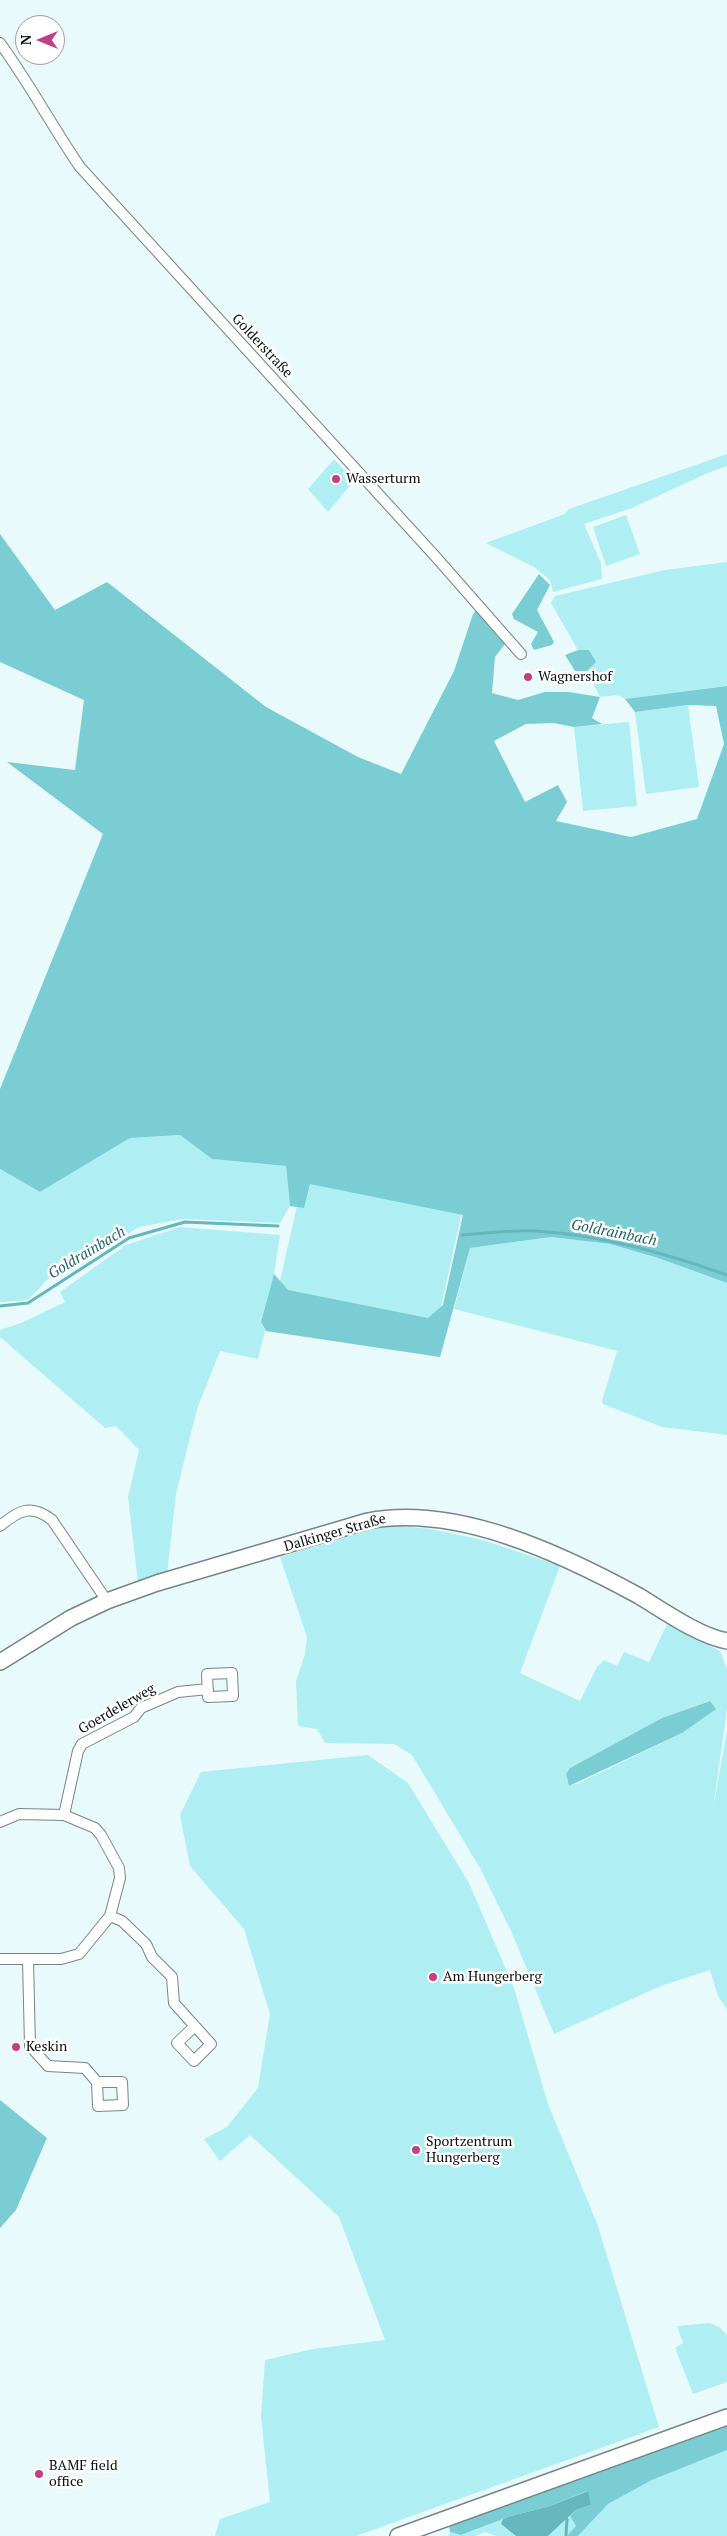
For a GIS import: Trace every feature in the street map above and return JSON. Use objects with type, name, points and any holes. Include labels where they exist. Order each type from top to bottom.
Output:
[{"type":"street","name":"Golderstraße","points":[[0,43],[30,84],[54,130],[80,167],[435,556],[521,654]]},
{"type":"street","points":[[0,1526],[22,1511],[43,1513],[52,1520],[107,1602]]},
{"type":"street","name":"Dalkinger Straße","points":[[0,1662],[72,1618],[157,1583],[368,1521],[393,1516],[446,1520],[478,1528],[542,1549],[620,1586],[699,1630],[727,1641]]},
{"type":"street","name":"Goerdelerweg","points":[[64,1815],[78,1751],[82,1744],[134,1717],[141,1708],[178,1692],[208,1689]]},
{"type":"street","points":[[0,1822],[19,1814],[64,1815],[95,1828],[101,1835],[119,1868],[120,1878],[110,1916],[79,1954],[61,1959],[0,1960]]},
{"type":"street","points":[[110,1916],[122,1921],[146,1944],[152,1957],[172,1977],[174,2002],[195,2026]]},
{"type":"street","points":[[28,1960],[30,2046],[48,2066],[85,2068],[97,2082]]},
{"type":"street","points":[[398,2536],[727,2417]]},
{"type":"shaded area","points":[[727,454],[727,466],[632,508],[584,524],[601,563],[602,579],[553,592],[550,580],[534,567],[486,543],[565,514],[569,509]]},
{"type":"shaded area","points":[[334,459],[354,481],[328,512],[308,489]]},
{"type":"shaded area","points":[[626,515],[640,554],[606,566],[593,527]]},
{"type":"shaded area","points":[[0,534],[55,610],[107,582],[266,707],[358,757],[401,774],[454,671],[473,614],[478,608],[508,640],[495,657],[492,693],[518,700],[545,692],[569,692],[600,697],[592,718],[602,724],[574,727],[554,723],[526,724],[494,741],[525,802],[558,785],[567,802],[556,821],[631,837],[697,819],[724,744],[716,706],[688,705],[635,712],[625,699],[727,686],[727,1283],[658,1258],[610,1244],[551,1237],[470,1248],[440,1357],[266,1331],[261,1322],[274,1274],[288,1290],[428,1318],[443,1305],[463,1215],[310,1184],[304,1208],[290,1206],[286,1166],[212,1159],[180,1135],[130,1138],[40,1192],[0,1169],[0,1089],[103,834],[7,762],[75,770],[84,700],[0,662]]},
{"type":"shaded area","points":[[727,562],[727,686],[625,699],[618,695],[600,697],[587,671],[595,662],[589,650],[578,650],[551,603],[555,596],[665,570]]},
{"type":"shaded area","points":[[539,574],[550,585],[537,610],[554,642],[552,645],[534,650],[531,644],[538,632],[514,619],[512,614]]},
{"type":"shaded area","points":[[578,650],[589,650],[596,662],[587,671],[575,671],[565,655]]},
{"type":"shaded area","points":[[688,705],[699,787],[646,794],[635,712]]},
{"type":"shaded area","points":[[629,722],[637,806],[583,811],[574,727]]},
{"type":"shaded area","points":[[180,1135],[212,1159],[286,1166],[290,1206],[280,1223],[183,1219],[139,1227],[74,1267],[60,1266],[28,1300],[0,1302],[0,1169],[40,1192],[130,1138]]},
{"type":"shaded area","points":[[304,1175],[462,1211],[434,1339],[275,1303]]},
{"type":"shaded area","points":[[180,1227],[280,1235],[274,1274],[261,1322],[265,1331],[258,1359],[220,1351],[197,1409],[176,1494],[167,1574],[138,1582],[128,1497],[139,1450],[116,1426],[105,1428],[0,1337],[0,1330],[21,1323],[65,1302],[60,1292],[126,1245]]},
{"type":"shaded area","points":[[551,1237],[610,1244],[658,1258],[727,1283],[727,1435],[662,1427],[603,1404],[602,1401],[617,1351],[454,1309],[470,1248]]},
{"type":"shaded area","points":[[387,1525],[431,1529],[483,1540],[560,1566],[520,1673],[580,1701],[597,1667],[604,1660],[617,1666],[624,1652],[649,1662],[667,1624],[720,1651],[727,1669],[727,1709],[713,1809],[727,1731],[727,2009],[718,1996],[710,1970],[661,1986],[554,2034],[511,1931],[480,1868],[412,1755],[394,1744],[325,1743],[317,1729],[298,1726],[296,1681],[305,1654],[307,1637],[280,1557]],"holes":[[[709,1701],[682,1733],[579,1783],[569,1786],[566,1775],[570,1768],[662,1718]]]},
{"type":"shaded area","points":[[710,1701],[716,1709],[682,1733],[569,1786],[566,1774],[570,1768],[662,1718]]},
{"type":"shaded area","name":"Sportzentrum Hungerberg","points":[[368,1755],[408,1783],[469,1883],[514,1988],[548,2104],[598,2226],[659,2427],[356,2536],[215,2536],[220,2519],[270,2502],[261,2416],[265,2360],[313,2349],[385,2340],[339,2217],[250,2135],[220,2161],[204,2139],[227,2127],[258,2088],[270,2014],[244,1929],[190,1866],[180,1815],[201,1772]]},
{"type":"shaded area","points":[[0,2100],[47,2138],[16,2210],[0,2228]]},
{"type":"shaded area","points":[[710,2323],[719,2327],[727,2335],[727,2382],[693,2394],[675,2348],[683,2343],[677,2326]]},
{"type":"shaded area","points":[[727,2423],[727,2450],[652,2480],[608,2504],[578,2536],[567,2536],[576,2526],[570,2516],[576,2510],[591,2505],[587,2491],[550,2506],[511,2516],[461,2535],[450,2532],[449,2524]]},
{"type":"shaded area","points":[[727,2450],[727,2536],[578,2536],[608,2504],[652,2480]]},
{"type":"shaded area","points":[[588,2491],[591,2505],[576,2510],[548,2536],[516,2536],[501,2524],[503,2519],[550,2506]]},
{"type":"shaded area","points":[[570,2516],[577,2526],[567,2536],[548,2536]]},
{"type":"shaded area","points":[[503,2519],[501,2524],[516,2536],[496,2536],[485,2532],[476,2536],[448,2536],[450,2532],[462,2535]]},
{"type":"waterway","name":"Goldrainbach","points":[[0,1306],[28,1303],[129,1238],[185,1222],[278,1226]]},
{"type":"waterway","name":"Goldrainbach","points":[[462,1235],[535,1231],[584,1236],[656,1252],[727,1275]]},
{"type":"waterway","points":[[566,2536],[567,2519]]},
{"type":"place","name":"Wasserturm","points":[[336,479]]},
{"type":"place","name":"Wagnershof","points":[[528,677]]},
{"type":"place","name":"Am Hungerberg","points":[[433,1977]]},
{"type":"place","name":"Keskin","points":[[16,2047]]},
{"type":"place","name":"Sportzentrum Hungerberg","points":[[416,2150]]},
{"type":"place","name":"BAMF field office","points":[[39,2474]]}]
